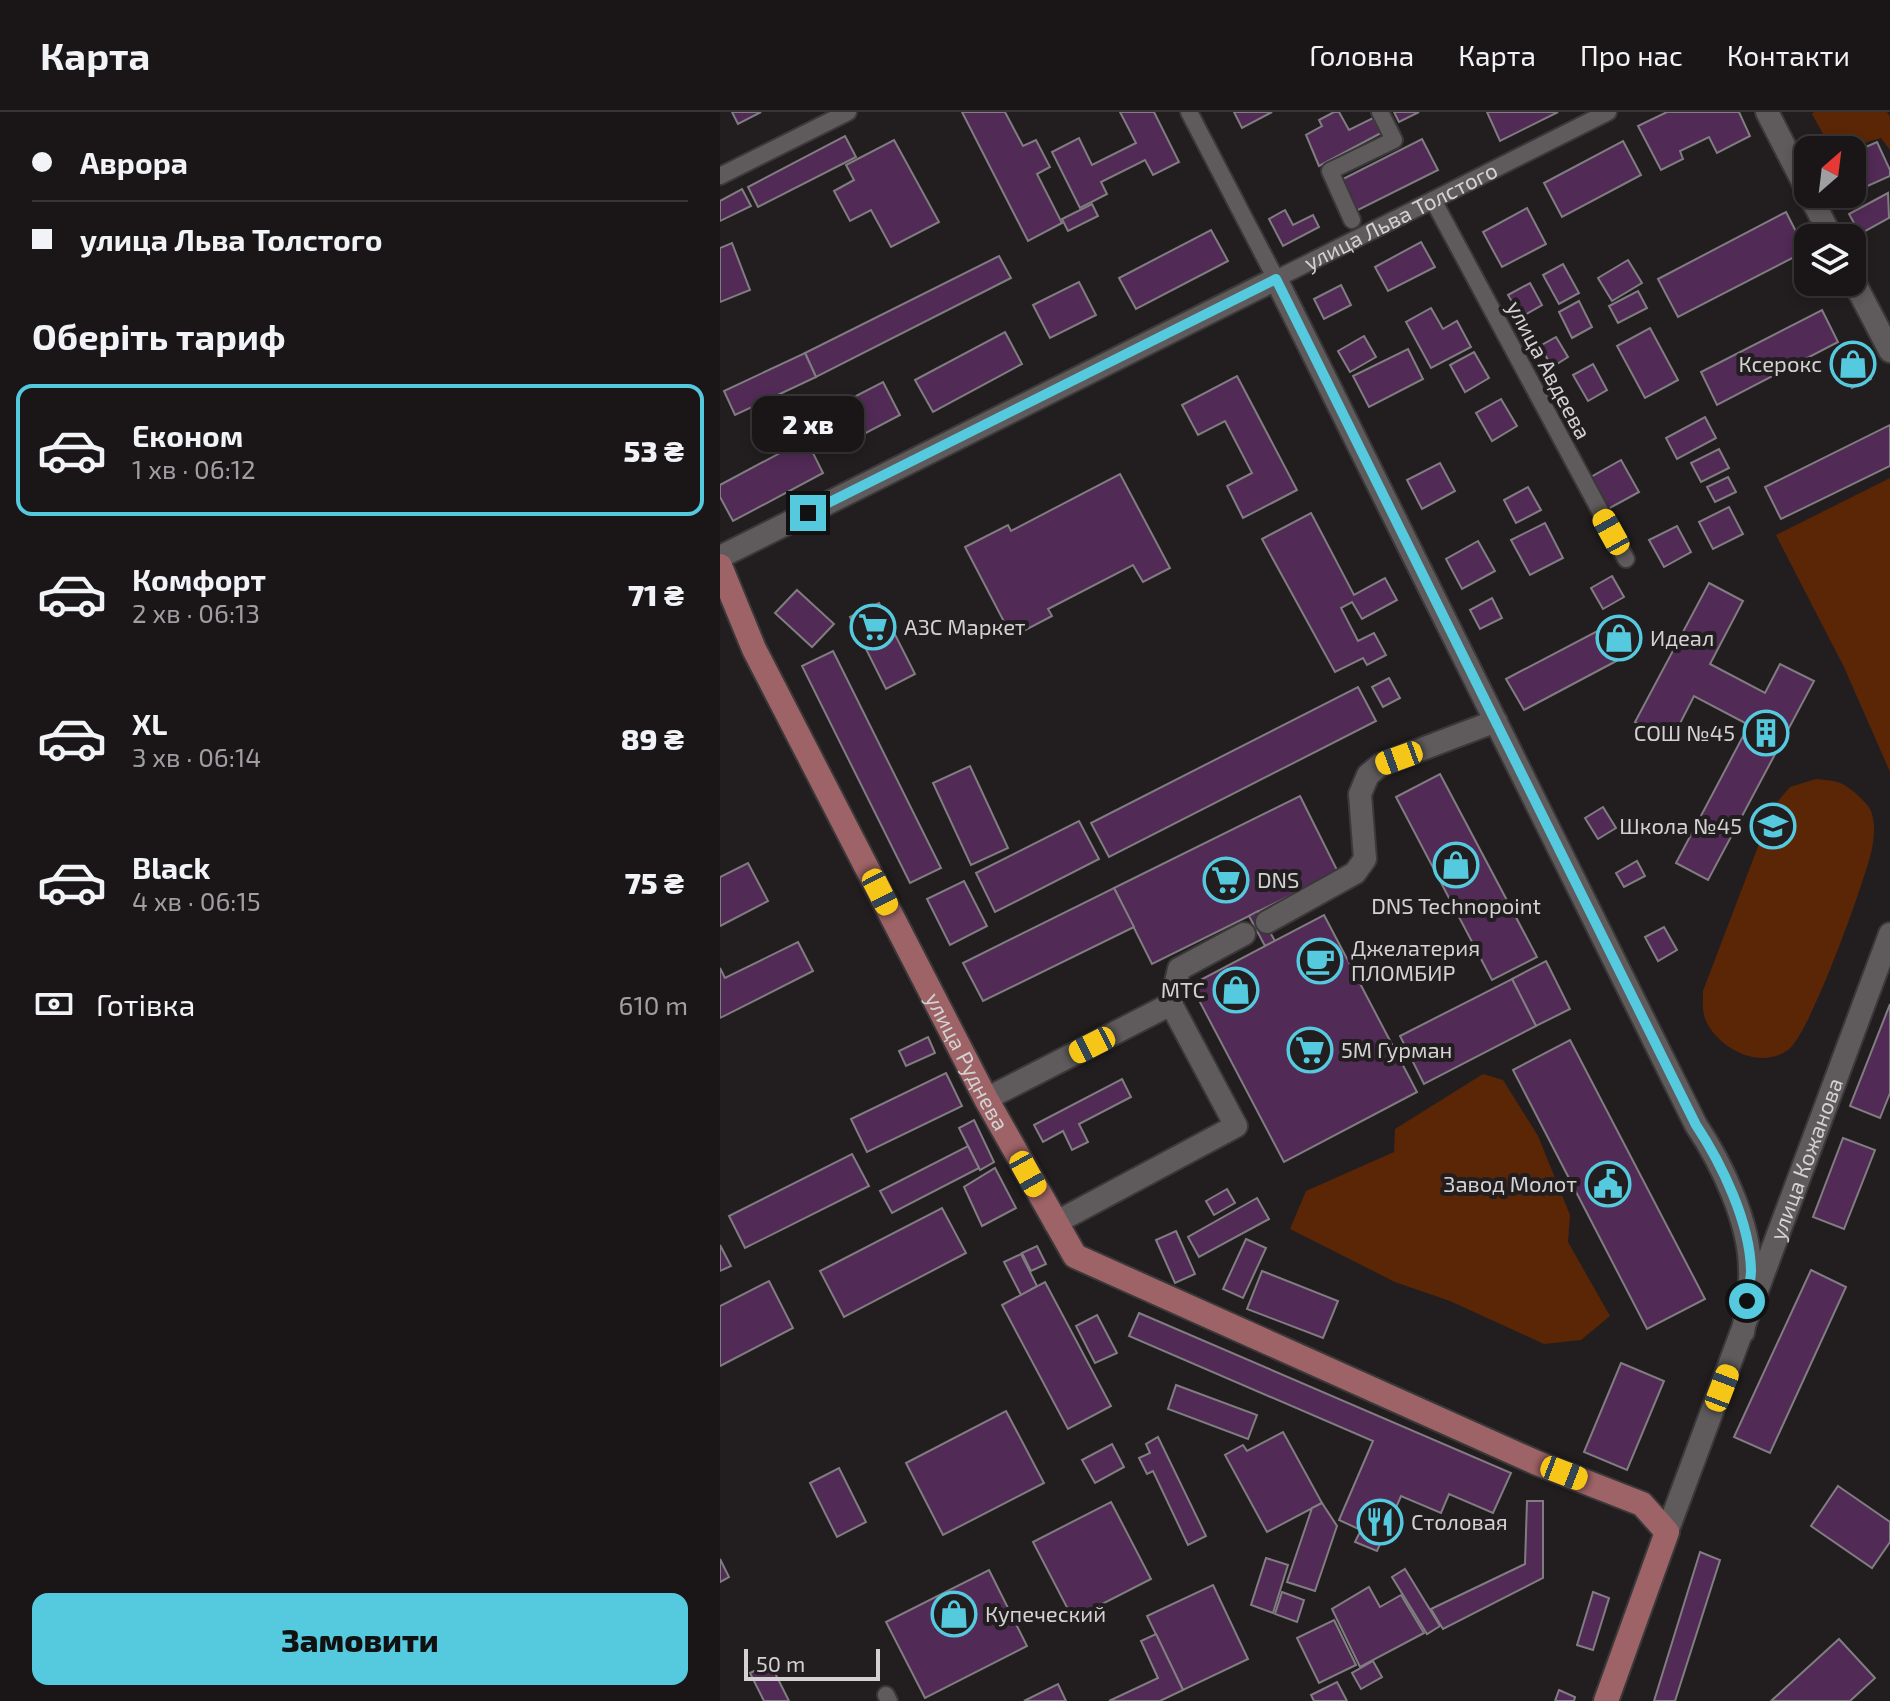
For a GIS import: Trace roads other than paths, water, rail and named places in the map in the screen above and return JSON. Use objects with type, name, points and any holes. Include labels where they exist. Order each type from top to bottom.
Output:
[{"type":"main road","name":"улица Руднева","points":[[720,566],[754,649],[986,1099],[1075,1256],[1537,1463],[1642,1504],[1667,1532]]},
{"type":"main road","name":"улица Кожанова","points":[[1606,1701],[1667,1532]]},
{"type":"street","points":[[720,176],[848,112]]},
{"type":"street","points":[[1189,112],[1276,279],[1696,1125],[1707,1141],[1743,1221],[1751,1270],[1743,1332]]},
{"type":"street","points":[[1352,220],[1330,171],[1394,140],[1380,112]]},
{"type":"street","name":"улица Льва Толстого","points":[[720,557],[1608,112]]},
{"type":"street","points":[[1767,112],[1794,165]]},
{"type":"street","name":"улица Авдеева","points":[[1433,200],[1626,559]]},
{"type":"street","points":[[1861,296],[1890,351]]},
{"type":"street","points":[[1267,922],[1355,873],[1365,859],[1360,794],[1368,775],[1380,765],[1496,721]]},
{"type":"street","points":[[1055,1223],[1236,1126],[1171,1004],[1179,969],[1244,934]]},
{"type":"street","name":"улица Кожанова","points":[[1667,1532],[1890,934]]},
{"type":"street","points":[[986,1099],[1171,1004]]},
{"type":"street","name":"улица Руднева","points":[[1642,1504],[1657,1506],[1678,1503]]},
{"type":"place","name":"Ксерокс","points":[[1853,364]]},
{"type":"place","name":"АЗС Маркет","points":[[873,627]]},
{"type":"place","name":"Идеал","points":[[1619,638]]},
{"type":"place","name":"СОШ №45","points":[[1766,733]]},
{"type":"place","name":"Школа №45","points":[[1773,826]]},
{"type":"place","name":"DNS Technopoint","points":[[1456,865]]},
{"type":"place","name":"DNS","points":[[1226,880]]},
{"type":"place","name":"Джелатерия ПЛОМБИР","points":[[1320,961]]},
{"type":"place","name":"МТС","points":[[1236,990]]},
{"type":"place","name":"5М Гурман","points":[[1310,1050]]},
{"type":"place","name":"Завод Молот","points":[[1608,1184]]},
{"type":"place","name":"Столовая","points":[[1380,1522]]},
{"type":"place","name":"Купеческий","points":[[954,1614]]}]
